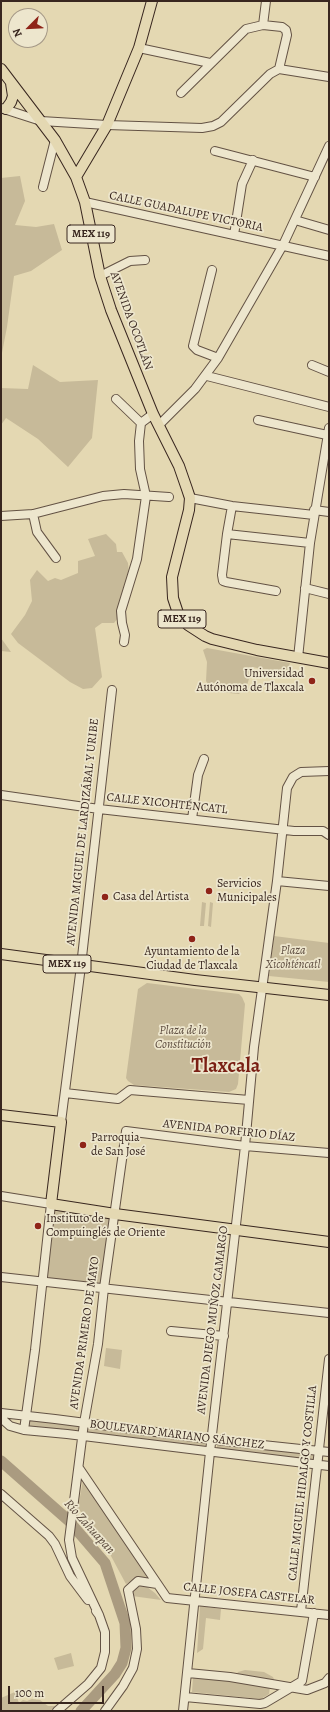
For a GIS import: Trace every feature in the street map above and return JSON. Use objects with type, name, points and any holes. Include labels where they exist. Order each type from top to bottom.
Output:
[{"type":"main road","points":[[76,177],[107,125],[139,48],[152,1]]},
{"type":"main road","name":"AVENIDA OCOTLÁN","points":[[1,69],[55,140],[76,177],[85,202],[100,276],[111,310],[153,414]]},
{"type":"main road","points":[[4,108],[13,96],[10,81]]},
{"type":"main road","name":"MEX 119","points":[[153,414],[179,466],[190,498],[189,510],[172,577],[173,598],[178,613],[188,625],[212,639],[298,658],[329,663]]},
{"type":"main road","name":"MEX 119","points":[[1,954],[81,966],[329,995]]},
{"type":"main road","points":[[1,1115],[61,1122]]},
{"type":"main road","name":"AVENIDA MIGUEL DE LARDIZÁBAL Y URIBE","points":[[51,1204],[61,1122]]},
{"type":"main road","points":[[51,1204],[115,1214],[329,1242]]},
{"type":"street","points":[[262,25],[266,1]]},
{"type":"street","points":[[182,93],[210,63],[246,29],[262,25],[282,27],[286,30],[287,35],[279,69]]},
{"type":"street","points":[[139,48],[210,63]]},
{"type":"street","points":[[4,108],[41,121],[202,128],[214,126],[221,122],[270,74],[279,69],[329,77]]},
{"type":"street","points":[[43,187],[55,140]]},
{"type":"street","points":[[158,425],[207,376],[282,245],[329,146]]},
{"type":"street","points":[[215,151],[315,177]]},
{"type":"street","points":[[234,235],[239,213],[242,184],[253,160]]},
{"type":"street","name":"CALLE GUADALUPE VICTORIA","points":[[85,202],[329,256]]},
{"type":"street","points":[[295,220],[329,230]]},
{"type":"street","points":[[100,276],[130,262],[145,260]]},
{"type":"street","points":[[212,270],[193,346],[197,350],[218,358]]},
{"type":"street","points":[[312,365],[329,372]]},
{"type":"street","points":[[207,376],[329,407]]},
{"type":"street","points":[[116,399],[141,423]]},
{"type":"street","points":[[124,642],[125,635],[122,623],[122,612],[137,558],[146,496],[140,469],[139,441],[141,423],[153,414]]},
{"type":"street","points":[[258,420],[328,431],[314,512],[298,658]]},
{"type":"street","points":[[1,516],[33,514],[103,496],[124,494],[169,497]]},
{"type":"street","points":[[190,498],[232,506],[329,512]]},
{"type":"street","points":[[232,506],[222,575],[223,581],[276,591]]},
{"type":"street","points":[[33,514],[37,532],[56,558]]},
{"type":"street","points":[[227,534],[310,543]]},
{"type":"street","points":[[305,588],[329,594]]},
{"type":"street","name":"AVENIDA MIGUEL DE LARDIZÁBAL Y URIBE","points":[[61,1122],[81,966],[112,690]]},
{"type":"street","points":[[192,819],[198,775],[204,759]]},
{"type":"street","points":[[245,1146],[262,986],[278,881],[286,788],[293,777],[301,772],[329,771]]},
{"type":"street","name":"CALLE XICOHTÉNCATL","points":[[1,795],[99,809],[282,829],[323,831],[329,835]]},
{"type":"street","points":[[278,881],[329,886]]},
{"type":"street","points":[[65,1093],[118,1099],[130,1090],[249,1100]]},
{"type":"street","name":"AVENIDA PORFIRIO DÍAZ","points":[[126,1131],[245,1146],[329,1153]]},
{"type":"street","name":"AVENIDA PRIMERO DE MAYO","points":[[99,1615],[72,1558],[69,1549],[69,1540],[82,1436],[97,1350],[126,1131]]},
{"type":"street","name":"AVENIDA DIEGO MUÑOZ CAMARGO","points":[[183,1711],[210,1452],[245,1146]]},
{"type":"street","points":[[1,1196],[51,1204]]},
{"type":"street","name":"AVENIDA MIGUEL DE LARDIZÁBAL Y URIBE","points":[[24,1430],[51,1204]]},
{"type":"street","points":[[1,1277],[161,1293],[329,1313]]},
{"type":"street","points":[[171,1331],[224,1336]]},
{"type":"street","name":"CALLE MIGUEL HIDALGO Y COSTILLA","points":[[301,1611],[319,1450],[327,1396],[329,1358]]},
{"type":"street","name":"BOULEVARD MARIANO SÁNCHEZ","points":[[1,1414],[329,1452]]},
{"type":"street","name":"BOULEVARD MARIANO SÁNCHEZ","points":[[1,1418],[10,1426],[24,1430],[329,1466]]},
{"type":"street","points":[[79,1468],[157,1584]]},
{"type":"street","points":[[1,1494],[49,1536],[55,1544],[70,1576],[99,1615],[105,1632],[105,1652],[101,1668],[88,1684],[57,1711]]},
{"type":"street","points":[[104,1711],[133,1668],[137,1649],[136,1629],[128,1590],[138,1581],[157,1584]]},
{"type":"street","name":"CALLE JOSEFA CASTELAR","points":[[157,1584],[167,1598],[329,1615]]},
{"type":"street","points":[[185,1697],[260,1704],[265,1703],[302,1681],[314,1613]]},
{"type":"street","points":[[188,1673],[230,1677],[292,1686],[308,1690],[325,1683],[329,1678]]},
{"type":"green space","points":[[20,176],[25,201],[15,225],[36,227],[54,224],[62,250],[31,271],[14,276],[1,358],[1,178]]},
{"type":"green space","points":[[33,365],[60,382],[98,380],[92,438],[68,467],[38,439],[6,418],[1,425],[1,388],[28,389]]},
{"type":"green space","points":[[106,534],[116,544],[117,552],[122,552],[128,563],[129,574],[119,617],[114,623],[102,623],[95,628],[102,677],[92,688],[83,689],[70,682],[18,643],[11,634],[25,615],[32,601],[30,580],[37,570],[48,581],[55,578],[61,580],[78,573],[78,561],[95,556],[88,539]]},
{"type":"green space","points":[[1,638],[11,652],[1,651]]},
{"type":"green space","points":[[207,648],[290,663],[286,675],[253,667],[247,685],[239,694],[219,692],[212,690],[206,681],[207,662],[203,650]]},
{"type":"green space","points":[[202,902],[206,903],[204,926],[200,926]]},
{"type":"green space","points":[[210,902],[213,903],[211,927],[208,926]]},
{"type":"green space","name":"Plaza Xicohténcatl","points":[[274,936],[329,943],[329,982],[269,976]]},
{"type":"green space","name":"Plaza de la Constitución","points":[[147,983],[239,994],[242,997],[245,1004],[238,1084],[236,1089],[229,1092],[134,1085],[128,1081],[126,1078],[138,989]]},
{"type":"green space","points":[[55,1211],[110,1218],[102,1285],[47,1278]]},
{"type":"green space","points":[[106,1348],[122,1350],[120,1369],[104,1366]]},
{"type":"green space","points":[[30,1418],[80,1425],[78,1434],[28,1426]]},
{"type":"green space","points":[[88,1426],[208,1443],[206,1449],[88,1435]]},
{"type":"green space","points":[[217,1444],[315,1452],[314,1463],[217,1450]]},
{"type":"green space","points":[[83,1480],[150,1576],[137,1578],[126,1584],[104,1543],[78,1508]]},
{"type":"green space","points":[[143,1584],[155,1593],[161,1600],[132,1596],[131,1591],[133,1586]]},
{"type":"green space","points":[[200,1606],[221,1609],[220,1620],[206,1618],[203,1649],[197,1653]]},
{"type":"green space","points":[[71,1653],[74,1666],[58,1670],[54,1658]]},
{"type":"green space","points":[[245,1670],[264,1672],[273,1677],[275,1682],[235,1677],[238,1672]]},
{"type":"green space","points":[[193,1677],[270,1686],[269,1694],[261,1699],[192,1692]]},
{"type":"green space","points":[[15,1692],[19,1703],[23,1700],[27,1701],[32,1699],[40,1700],[48,1706],[57,1706],[51,1711],[1,1711],[1,1698]]},
{"type":"waterway","name":"Río Zahuapan","points":[[1,1461],[68,1520],[105,1563],[125,1623],[126,1648],[122,1663],[115,1674],[81,1711]]},
{"type":"place","name":"Universidad Autónoma de Tlaxcala","points":[[312,681]]},
{"type":"place","name":"Servicios Municipales","points":[[209,891]]},
{"type":"place","name":"Casa del Artista","points":[[105,897]]},
{"type":"place","name":"Ayuntamiento de la Ciudad de Tlaxcala","points":[[192,939]]},
{"type":"place","name":"Parroquia de San José","points":[[83,1145]]},
{"type":"place","name":"Instituto de Compuinglés de Oriente","points":[[38,1226]]},
{"type":"district","name":"Tlaxcala","points":[[226,1067]]}]
